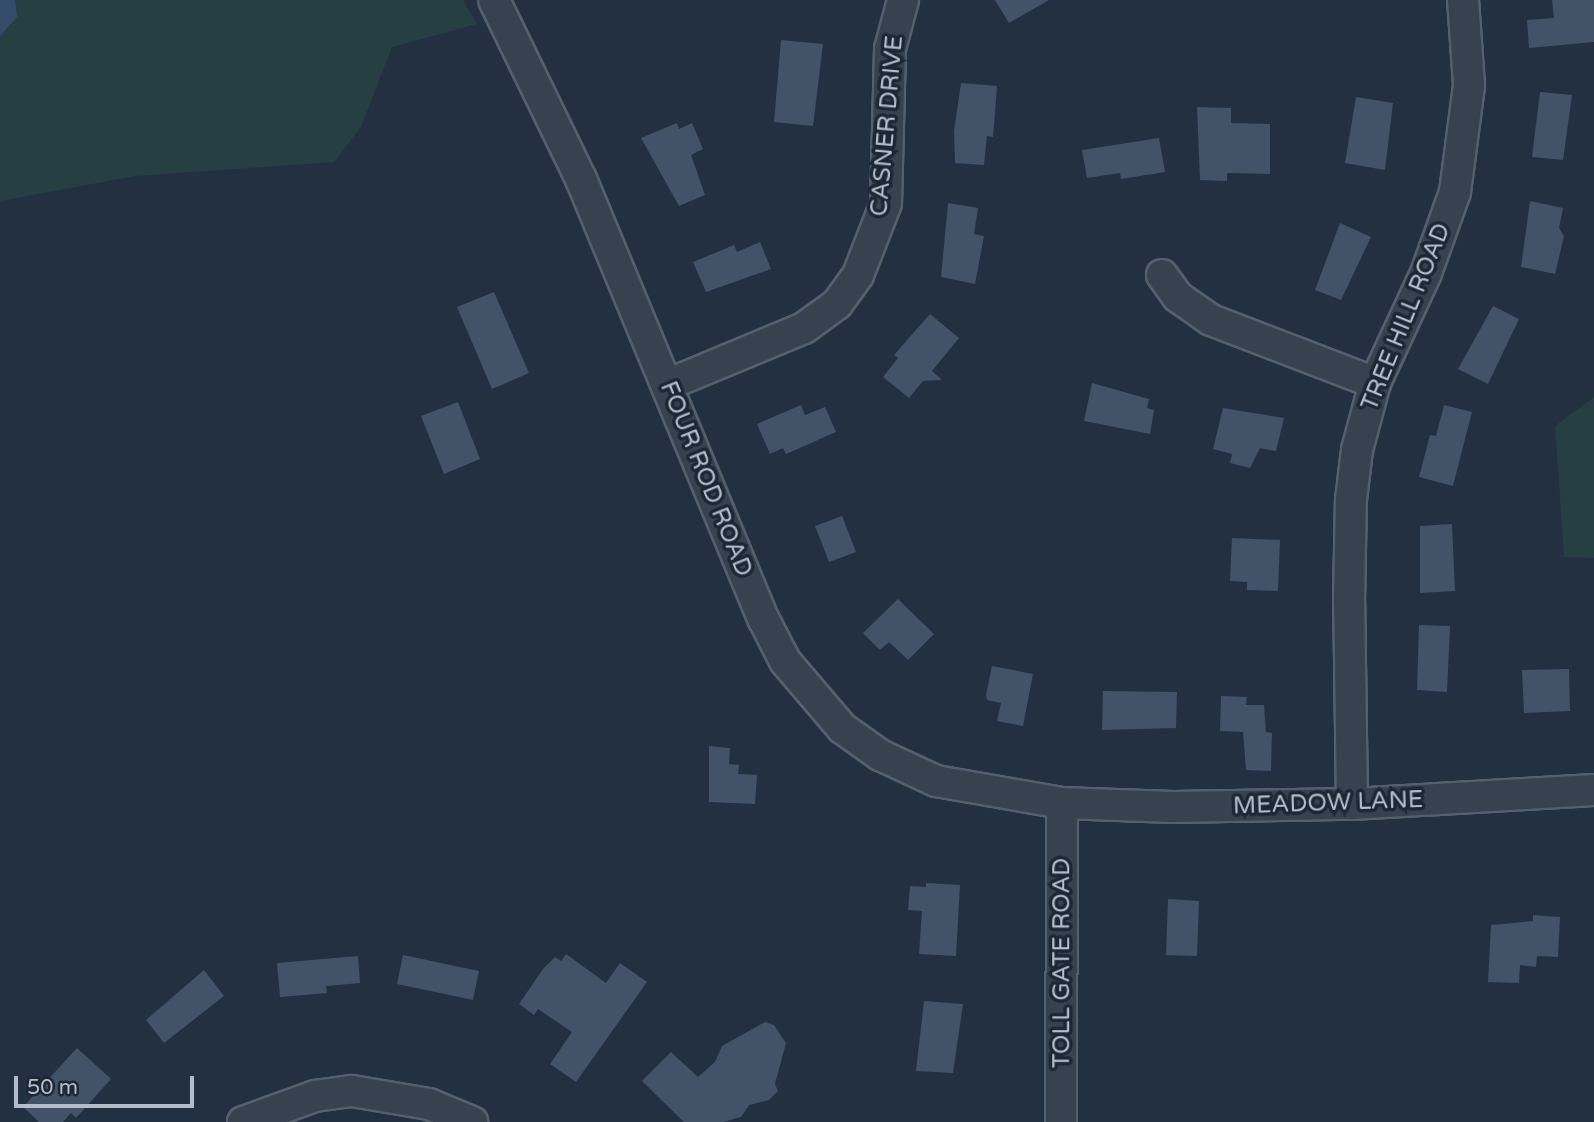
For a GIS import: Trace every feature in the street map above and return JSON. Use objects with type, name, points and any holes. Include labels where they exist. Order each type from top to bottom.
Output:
[{"type":"street","name":"FOUR ROD ROAD","points":[[494,0],[581,179],[764,620],[786,661],[818,704],[842,728],[880,755],[936,781],[1062,803]]},
{"type":"street","name":"CASNER DRIVE","points":[[667,385],[804,328],[837,304],[858,275],[875,240],[886,203],[890,49],[903,0]]},
{"type":"street","name":"TREE HILL ROAD","points":[[1352,804],[1350,500],[1357,450],[1375,383],[1426,273],[1455,192],[1469,85],[1463,0]]},
{"type":"street","points":[[1162,275],[1178,297],[1211,320],[1375,383]]},
{"type":"street","name":"MEADOW LANE","points":[[1062,803],[1173,807],[1352,804],[1594,790]]},
{"type":"street","name":"TOLL GATE ROAD","points":[[1061,1122],[1062,803]]},
{"type":"street","points":[[243,1122],[315,1096],[352,1091],[429,1104],[472,1122]]},
{"type":"green space","points":[[0,0],[463,0],[477,24],[392,47],[361,127],[334,162],[136,176],[0,201]]},
{"type":"green space","points":[[1594,397],[1594,558],[1564,557],[1555,426]]},
{"type":"water","points":[[0,0],[15,0],[17,17],[0,36]]},
{"type":"building","points":[[995,0],[1049,0],[1009,23]]},
{"type":"building","points":[[1552,0],[1594,0],[1594,42],[1529,48],[1527,20],[1554,18]]},
{"type":"building","points":[[781,40],[823,44],[813,126],[774,122]]},
{"type":"building","points":[[961,83],[997,86],[993,137],[987,136],[984,165],[955,163],[954,131]]},
{"type":"building","points":[[1540,92],[1572,95],[1563,160],[1532,157]]},
{"type":"building","points":[[1356,97],[1393,103],[1385,170],[1345,163]]},
{"type":"building","points":[[1197,107],[1231,108],[1231,123],[1270,124],[1270,174],[1227,173],[1227,181],[1200,180]]},
{"type":"building","points":[[677,123],[679,129],[692,123],[703,149],[691,155],[705,195],[679,206],[641,138]]},
{"type":"building","points":[[1159,138],[1165,172],[1121,179],[1120,173],[1087,178],[1082,150]]},
{"type":"building","points":[[1530,201],[1563,208],[1559,228],[1564,236],[1555,274],[1521,267]]},
{"type":"building","points":[[948,203],[978,208],[974,234],[984,236],[975,284],[941,277]]},
{"type":"building","points":[[1340,223],[1371,237],[1341,300],[1315,290]]},
{"type":"building","points":[[760,242],[771,269],[706,292],[693,262],[734,245],[737,252]]},
{"type":"building","points":[[494,292],[529,373],[492,389],[457,307]]},
{"type":"building","points":[[1493,306],[1519,319],[1488,384],[1458,369]]},
{"type":"building","points":[[930,314],[959,338],[932,371],[942,380],[923,381],[909,398],[883,377],[898,358],[894,355]]},
{"type":"building","points":[[1092,383],[1149,399],[1147,408],[1154,410],[1150,434],[1084,421]]},
{"type":"building","points":[[458,402],[480,459],[444,474],[421,416]]},
{"type":"building","points":[[801,405],[805,415],[825,407],[836,432],[786,454],[783,448],[770,454],[757,424]]},
{"type":"building","points":[[1444,405],[1472,412],[1453,486],[1419,477],[1430,435],[1436,436]]},
{"type":"building","points":[[1223,408],[1284,418],[1276,451],[1260,448],[1250,468],[1230,463],[1232,454],[1213,449]]},
{"type":"building","points":[[842,516],[856,552],[829,562],[815,526]]},
{"type":"building","points":[[1452,524],[1455,591],[1420,593],[1420,526]]},
{"type":"building","points":[[1232,538],[1280,540],[1278,591],[1247,590],[1247,582],[1230,581]]},
{"type":"building","points":[[898,599],[934,634],[908,660],[889,642],[880,650],[863,633]]},
{"type":"building","points":[[1419,625],[1450,626],[1447,692],[1417,690]]},
{"type":"building","points":[[992,666],[1033,674],[1023,726],[997,721],[1001,703],[987,700],[986,695]]},
{"type":"building","points":[[1569,669],[1570,711],[1524,713],[1522,670]]},
{"type":"building","points":[[1103,691],[1177,692],[1176,728],[1102,730]]},
{"type":"building","points":[[1221,696],[1247,697],[1246,705],[1264,705],[1266,732],[1272,733],[1271,771],[1246,770],[1243,732],[1220,731]]},
{"type":"building","points":[[709,746],[730,748],[729,764],[739,765],[738,774],[757,775],[755,804],[709,802]]},
{"type":"building","points":[[926,883],[960,885],[956,956],[919,954],[922,911],[908,910],[910,886],[926,887]]},
{"type":"building","points":[[1168,899],[1199,901],[1197,956],[1166,955]]},
{"type":"building","points":[[1533,915],[1560,917],[1558,957],[1537,956],[1536,967],[1520,965],[1519,983],[1488,982],[1491,925],[1533,921]]},
{"type":"building","points":[[566,954],[606,983],[620,963],[647,982],[576,1082],[550,1064],[572,1032],[538,1009],[534,1015],[519,1004],[543,969],[555,957],[561,961]]},
{"type":"building","points":[[403,955],[479,971],[473,1000],[397,984]]},
{"type":"building","points":[[358,956],[360,983],[326,986],[327,993],[280,997],[277,963]]},
{"type":"building","points":[[204,970],[224,996],[164,1043],[146,1020]]},
{"type":"building","points":[[924,1001],[963,1004],[953,1073],[916,1071]]},
{"type":"building","points":[[765,1022],[774,1025],[786,1043],[775,1084],[778,1091],[769,1100],[749,1105],[741,1117],[723,1122],[684,1122],[642,1081],[671,1052],[698,1077],[715,1062],[722,1046]]},
{"type":"building","points":[[77,1048],[111,1079],[76,1118],[71,1113],[63,1122],[39,1122],[23,1107]]}]
